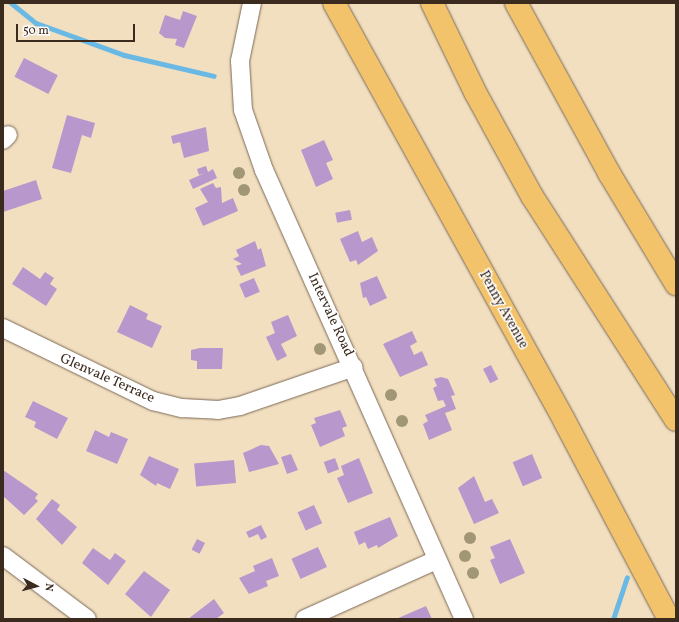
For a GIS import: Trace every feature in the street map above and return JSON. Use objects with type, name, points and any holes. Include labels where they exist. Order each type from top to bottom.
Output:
[{"type":"main road","name":"Penny Avenue","points":[[334,3],[564,420],[669,619]]},
{"type":"main road","points":[[432,3],[475,92],[532,196],[676,420]]},
{"type":"main road","points":[[516,3],[609,173],[676,284]]},
{"type":"main road","points":[[609,173],[676,265]]},
{"type":"street","name":"Intervale Road","points":[[252,3],[240,61],[243,110],[264,170],[354,367],[436,560],[464,619]]},
{"type":"street","name":"Glenvale Terrace","points":[[3,328],[153,401],[182,408],[218,410],[240,406],[354,367]]},
{"type":"street","points":[[3,556],[87,619]]},
{"type":"street","points":[[305,619],[436,560]]},
{"type":"building","points":[[183,11],[197,16],[184,48],[175,45],[177,39],[165,38],[159,33],[165,15],[180,20]]},
{"type":"building","points":[[24,58],[58,75],[48,94],[14,77]]},
{"type":"building","points":[[67,115],[95,123],[91,138],[82,135],[71,173],[52,168]]},
{"type":"building","points":[[206,127],[209,151],[184,158],[180,142],[173,144],[171,136]]},
{"type":"building","points":[[324,140],[333,160],[326,163],[333,179],[316,187],[301,150]]},
{"type":"building","points":[[206,166],[208,172],[213,169],[217,178],[193,189],[189,180],[205,173],[199,175],[197,169]]},
{"type":"building","points":[[36,180],[42,199],[3,212],[3,191]]},
{"type":"building","points":[[213,183],[216,188],[221,187],[222,203],[233,198],[238,211],[203,226],[195,208],[208,202],[200,189]]},
{"type":"building","points":[[350,210],[352,220],[337,223],[335,213]]},
{"type":"building","points":[[358,231],[362,242],[372,237],[378,251],[358,265],[356,260],[350,262],[340,239]]},
{"type":"building","points":[[255,241],[258,250],[261,248],[266,266],[241,276],[236,266],[242,264],[233,259],[239,256],[236,250]]},
{"type":"building","points":[[23,267],[40,279],[45,272],[54,278],[50,284],[57,289],[46,306],[12,284]]},
{"type":"building","points":[[377,276],[387,298],[370,306],[366,297],[363,298],[360,283]]},
{"type":"building","points":[[254,278],[260,292],[245,298],[239,284]]},
{"type":"building","points":[[130,305],[148,314],[146,319],[162,326],[152,348],[117,332]]},
{"type":"building","points":[[288,315],[297,336],[281,344],[287,356],[277,361],[266,337],[275,333],[271,322]]},
{"type":"building","points":[[412,331],[417,342],[410,346],[414,355],[422,351],[428,365],[400,377],[383,344]]},
{"type":"building","points":[[200,348],[223,348],[222,369],[197,369],[197,361],[191,360],[191,350]]},
{"type":"building","points":[[491,365],[498,379],[490,383],[483,369]]},
{"type":"building","points":[[441,377],[448,379],[455,395],[451,396],[456,409],[445,413],[452,430],[429,440],[423,424],[428,421],[425,415],[446,406],[443,400],[438,401],[433,388],[437,386],[434,379]]},
{"type":"building","points":[[33,401],[68,418],[57,439],[34,427],[36,422],[25,417]]},
{"type":"building","points":[[340,410],[347,426],[342,428],[345,436],[320,447],[311,425],[316,423],[314,418]]},
{"type":"building","points":[[95,430],[109,437],[111,432],[128,439],[117,464],[86,451]]},
{"type":"building","points":[[261,445],[269,446],[279,464],[249,472],[243,453]]},
{"type":"building","points":[[291,454],[298,470],[287,474],[281,457]]},
{"type":"building","points":[[532,454],[542,478],[523,486],[513,462]]},
{"type":"building","points":[[149,456],[179,469],[170,489],[157,483],[156,486],[140,475]]},
{"type":"building","points":[[335,458],[339,469],[328,473],[324,462]]},
{"type":"building","points":[[359,458],[373,493],[348,503],[337,478],[344,475],[341,466]]},
{"type":"building","points":[[234,460],[236,483],[196,486],[194,463]]},
{"type":"building","points":[[3,470],[38,494],[35,498],[38,501],[24,515],[3,496]]},
{"type":"building","points":[[474,476],[485,502],[492,499],[499,513],[474,524],[458,488]]},
{"type":"building","points":[[52,499],[60,505],[57,510],[77,527],[62,545],[36,519]]},
{"type":"building","points":[[314,505],[322,523],[306,531],[298,512]]},
{"type":"building","points":[[390,517],[398,536],[378,548],[377,545],[368,549],[365,542],[359,545],[354,532]]},
{"type":"building","points":[[261,525],[267,537],[261,540],[258,534],[249,538],[246,532]]},
{"type":"building","points":[[197,539],[205,543],[200,554],[192,550]]},
{"type":"building","points":[[510,539],[525,573],[500,584],[490,560],[495,558],[490,547]]},
{"type":"building","points":[[318,547],[327,567],[300,579],[292,559]]},
{"type":"building","points":[[93,548],[110,560],[115,553],[126,561],[108,585],[82,563]]},
{"type":"building","points":[[272,558],[279,576],[266,581],[268,586],[249,594],[239,578],[255,571],[253,566]]},
{"type":"building","points":[[144,571],[170,590],[151,617],[125,594]]},
{"type":"building","points":[[214,599],[224,613],[216,619],[188,619]]},
{"type":"building","points":[[426,606],[432,619],[396,619]]},
{"type":"waterway","points":[[11,3],[36,23],[124,55],[214,76]]},
{"type":"waterway","points":[[613,619],[627,577]]}]
